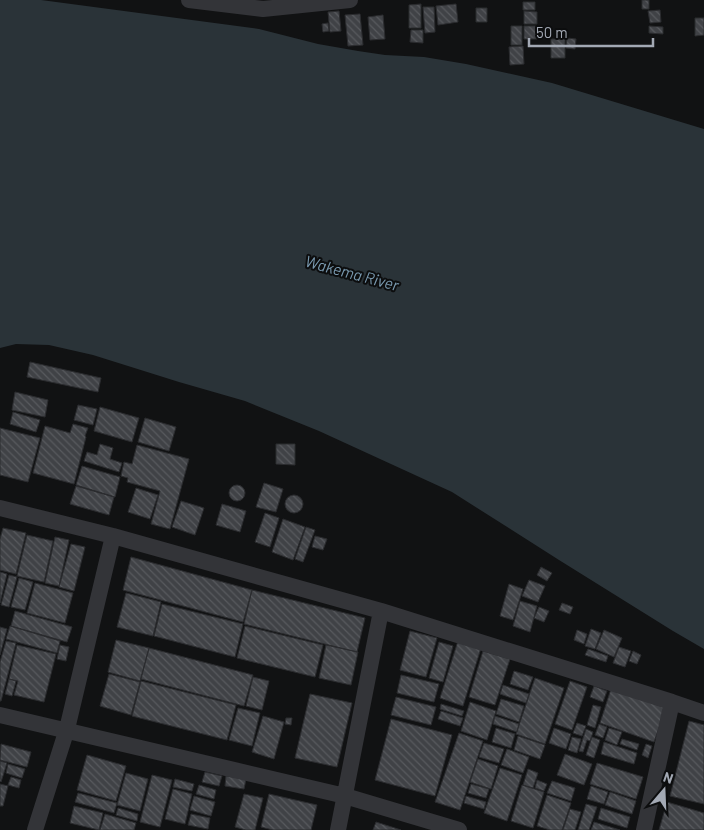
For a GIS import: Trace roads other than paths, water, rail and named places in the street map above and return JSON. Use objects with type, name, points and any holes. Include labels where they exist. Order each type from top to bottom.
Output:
[{"type":"street","points":[[189,0],[263,4],[350,0]]},
{"type":"street","points":[[0,508],[113,536],[381,611],[704,712]]},
{"type":"street","points":[[35,830],[66,729],[113,536]]},
{"type":"street","points":[[338,830],[381,611]]},
{"type":"street","points":[[644,830],[672,702]]},
{"type":"street","points":[[0,714],[346,796],[459,830]]},
{"type":"water","name":"Wakema River","points":[[0,0],[41,0],[259,29],[318,44],[358,51],[385,55],[424,57],[466,64],[552,83],[704,129],[704,649],[452,492],[319,431],[245,401],[93,355],[49,345],[16,344],[0,348]]}]
